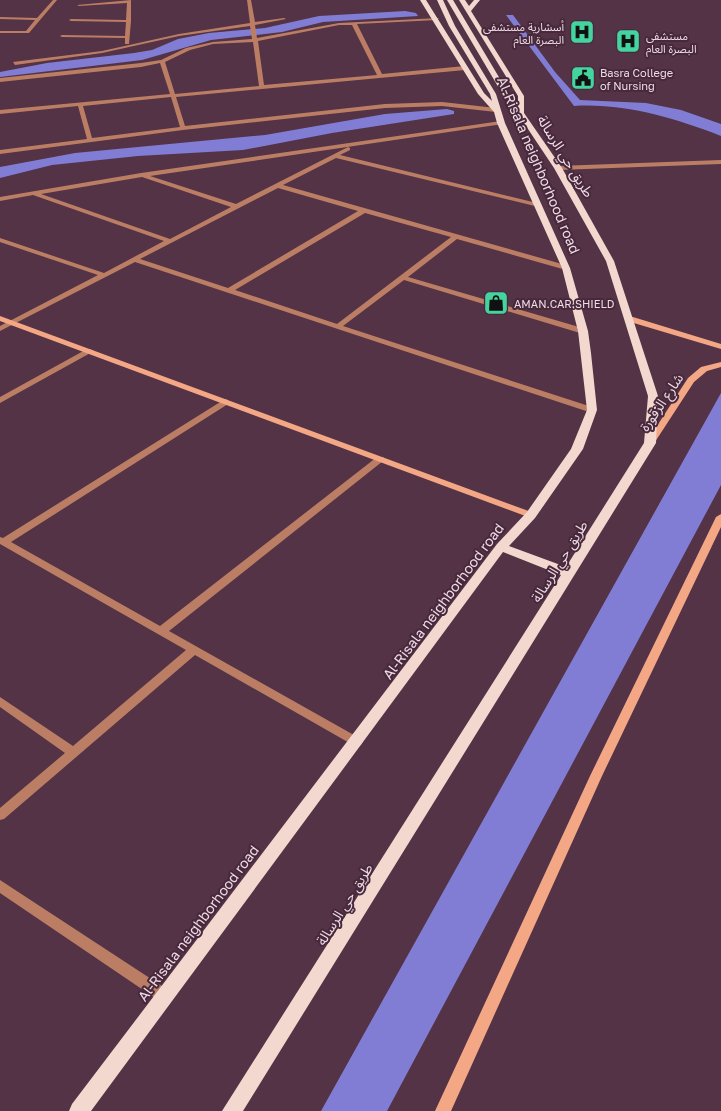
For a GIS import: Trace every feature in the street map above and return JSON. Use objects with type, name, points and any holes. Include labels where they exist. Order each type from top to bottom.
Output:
[{"type":"main road","name":"Al-Risala neighborhood road","points":[[79,1111],[164,995],[357,742],[501,547],[531,515],[578,449],[592,410],[583,331],[566,268],[498,117],[493,94],[452,26],[440,0]]},
{"type":"main road","name":"Al-Risala neighborhood road","points":[[450,0],[506,94],[521,113]]},
{"type":"main road","points":[[465,6],[477,0]]},
{"type":"main road","points":[[425,1],[481,94],[498,117]]},
{"type":"main road","name":"طريق حي الرسالة","points":[[232,1111],[650,443],[652,396],[630,320],[610,261],[558,168],[521,113],[521,96],[465,6]]},
{"type":"main road","points":[[501,547],[569,572]]},
{"type":"street","points":[[0,32],[27,32],[55,0]]},
{"type":"street","points":[[249,0],[262,87]]},
{"type":"street","points":[[78,5],[129,1],[127,47]]},
{"type":"street","points":[[0,18],[38,19]]},
{"type":"street","points":[[15,63],[127,47],[209,29],[253,26],[284,19]]},
{"type":"street","points":[[0,80],[162,61],[198,46],[354,23],[437,19]]},
{"type":"street","points":[[71,20],[129,21]]},
{"type":"street","points":[[354,23],[380,76]]},
{"type":"street","points":[[62,36],[128,37]]},
{"type":"street","points":[[162,61],[183,128]]},
{"type":"street","points":[[0,112],[465,68]]},
{"type":"street","points":[[80,104],[90,140]]},
{"type":"street","points":[[0,152],[183,128],[385,106],[442,104],[498,117]]},
{"type":"street","points":[[0,199],[141,175],[355,146],[498,117]]},
{"type":"street","points":[[0,329],[355,146]]},
{"type":"street","points":[[336,156],[539,205]]},
{"type":"street","points":[[558,168],[721,162]]},
{"type":"street","points":[[141,175],[237,207]]},
{"type":"street","points":[[278,186],[566,268]]},
{"type":"street","points":[[30,193],[170,241]]},
{"type":"street","points":[[229,291],[364,211]]},
{"type":"street","points":[[337,327],[456,237]]},
{"type":"street","points":[[0,240],[104,275]]},
{"type":"street","points":[[134,260],[592,410]]},
{"type":"street","points":[[402,278],[583,331]]},
{"type":"street","points":[[0,318],[531,515]]},
{"type":"street","points":[[630,320],[721,347]]},
{"type":"street","points":[[0,400],[90,351]]},
{"type":"street","name":"شارع الزقورة","points":[[650,443],[691,380],[704,369],[721,364]]},
{"type":"street","points":[[225,402],[2,541],[357,742]]},
{"type":"street","points":[[161,631],[380,459]]},
{"type":"street","points":[[443,1111],[596,776],[721,517]]},
{"type":"street","points":[[0,816],[72,752],[194,650]]},
{"type":"street","points":[[0,701],[72,752]]},
{"type":"street","points":[[0,886],[164,995]]},
{"type":"shaded area","points":[[405,11],[416,13],[418,16],[323,22],[282,32],[211,40],[142,60],[0,77],[0,72],[47,63],[152,50],[178,39],[209,33],[265,28],[319,16]]},
{"type":"shaded area","points":[[506,15],[513,15],[555,72],[580,100],[646,103],[681,110],[721,124],[721,136],[685,123],[631,109],[574,106]]},
{"type":"shaded area","points":[[447,109],[454,111],[454,114],[332,133],[243,150],[138,156],[52,165],[0,178],[0,167],[75,153],[265,135],[385,114]]},
{"type":"shaded area","points":[[721,393],[721,485],[387,1111],[321,1111]]},
{"type":"place","name":"أسشارية مستشفى البصرة العام","points":[[582,32]]},
{"type":"place","name":"مستشفى البصرة العام","points":[[628,41]]},
{"type":"place","name":"Basra College of Nursing","points":[[583,78]]},
{"type":"place","name":"AMAN.CAR.SHIELD","points":[[496,303]]}]
